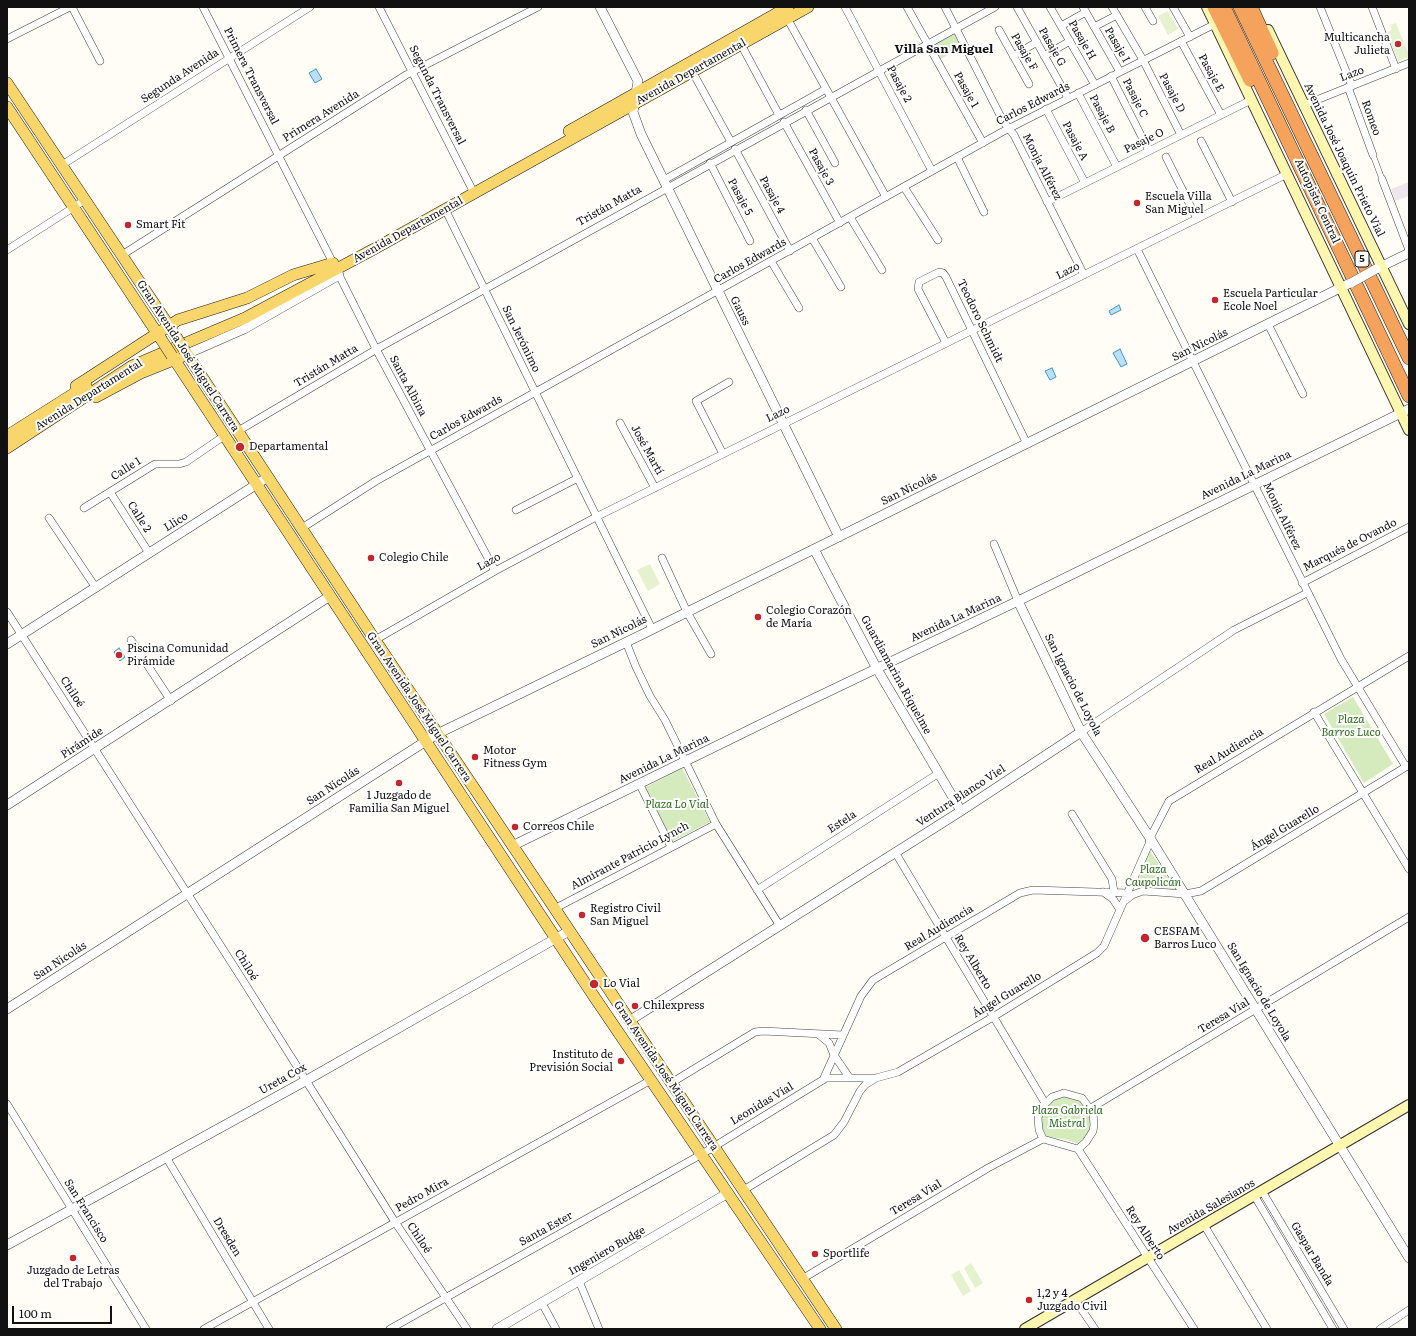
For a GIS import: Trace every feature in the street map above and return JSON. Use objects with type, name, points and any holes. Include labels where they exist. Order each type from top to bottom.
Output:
[{"type":"highway","points":[[1214,7],[1247,75],[1284,130]]},
{"type":"highway","name":"Autopista Central","points":[[1224,7],[1284,130],[1409,396]]},
{"type":"highway","name":"Autopista Central","points":[[1240,7],[1409,358]]},
{"type":"highway","points":[[1251,7],[1273,57],[1296,125]]},
{"type":"main road","name":"Avenida Departamental","points":[[7,435],[125,362],[156,347],[239,314],[473,190],[788,7]]},
{"type":"main road","name":"Avenida Departamental","points":[[635,97],[692,71],[808,7]]},
{"type":"main road","points":[[1206,7],[1341,288],[1405,411],[1409,430]]},
{"type":"main road","name":"Avenida José Joaquín Prieto Vial","points":[[1258,7],[1379,268],[1409,324]]},
{"type":"main road","name":"Gran Avenida José Miguel Carrera","points":[[7,83],[171,329],[437,734],[742,1191],[836,1329]]},
{"type":"main road","name":"Gran Avenida José Miguel Carrera","points":[[7,107],[557,939],[820,1329]]},
{"type":"main road","name":"Avenida Departamental","points":[[7,448],[132,366],[245,318],[374,249],[445,209],[473,190]]},
{"type":"main road","points":[[339,274],[374,249]]},
{"type":"main road","points":[[7,435],[31,414],[159,337],[171,329],[178,320],[247,298],[293,275],[333,263]]},
{"type":"main road","points":[[7,448],[122,382],[186,352]]},
{"type":"main road","points":[[330,596],[339,586]]},
{"type":"main road","name":"Avenida Salesianos","points":[[1025,1329],[1409,1105]]},
{"type":"main road","points":[[785,1278],[802,1279]]},
{"type":"street","points":[[7,39],[71,7],[100,60]]},
{"type":"street","name":"Primera Transversal","points":[[203,7],[333,263]]},
{"type":"street","name":"Segunda Avenida","points":[[62,165],[310,7]]},
{"type":"street","name":"Segunda Transversal","points":[[379,7],[473,190]]},
{"type":"street","name":"Primera Avenida","points":[[122,255],[413,71],[538,7]]},
{"type":"street","name":"Gauss","points":[[600,7],[638,81],[635,97],[634,117],[717,291],[838,537]]},
{"type":"street","name":"Pasaje 2","points":[[845,7],[932,171]]},
{"type":"street","name":"Pasaje 1","points":[[907,7],[983,143]]},
{"type":"street","name":"Monja Alférez","points":[[945,7],[1003,121],[1014,136],[1084,275]]},
{"type":"street","name":"Pasaje G","points":[[1016,7],[1068,98]]},
{"type":"street","name":"Pasaje H","points":[[1050,7],[1094,85]]},
{"type":"street","name":"Pasaje D","points":[[1112,7],[1143,60],[1181,135]]},
{"type":"street","points":[[1145,7],[1153,21]]},
{"type":"street","points":[[1173,7],[1190,37]]},
{"type":"street","name":"Romeo","points":[[1320,7],[1350,87],[1373,155]]},
{"type":"street","points":[[1372,7],[1396,68]]},
{"type":"street","name":"Tristán Matta","points":[[665,183],[710,163],[992,8]]},
{"type":"street","points":[[1061,26],[1084,10]]},
{"type":"street","name":"Pasaje I","points":[[1084,10],[1120,72]]},
{"type":"street","points":[[1094,27],[1117,15]]},
{"type":"street","points":[[787,18],[886,197]]},
{"type":"street","name":"Carlos Edwards","points":[[302,528],[359,491],[1008,128],[1215,24]]},
{"type":"street","name":"Pasaje F","points":[[999,30],[1029,84]]},
{"type":"street","points":[[1044,56],[1070,41]]},
{"type":"street","name":"Pasaje E","points":[[1181,41],[1221,115]]},
{"type":"street","points":[[1013,56],[1036,42]]},
{"type":"street","points":[[744,50],[780,115]]},
{"type":"street","name":"Lazo","points":[[1304,104],[1396,68],[1408,66]]},
{"type":"street","points":[[692,71],[731,142]]},
{"type":"street","name":"Pasaje C","points":[[1111,76],[1149,151]]},
{"type":"street","name":"Tristán Matta","points":[[238,432],[376,349],[665,183],[731,142],[826,89]]},
{"type":"street","name":"Pasaje B","points":[[1078,93],[1117,167]]},
{"type":"street","name":"Pasaje O","points":[[1047,202],[1251,100]]},
{"type":"street","name":"Pasaje A","points":[[1046,109],[1085,183]]},
{"type":"street","points":[[806,110],[835,163]]},
{"type":"street","name":"Pasaje 3","points":[[784,122],[840,223]]},
{"type":"street","points":[[1201,141],[1232,202]]},
{"type":"street","name":"Pasaje 4","points":[[735,149],[790,250]]},
{"type":"street","points":[[1373,155],[1409,250]]},
{"type":"street","points":[[957,157],[984,212]]},
{"type":"street","points":[[1166,157],[1197,219]]},
{"type":"street","name":"Pasaje 5","points":[[710,163],[750,241]]},
{"type":"street","name":"Lazo","points":[[375,640],[496,571],[596,517],[1287,174]]},
{"type":"street","points":[[904,186],[938,240]]},
{"type":"street","points":[[7,250],[85,200]]},
{"type":"street","name":"San Jerónimo","points":[[445,209],[652,630]]},
{"type":"street","points":[[850,217],[882,270]]},
{"type":"street","points":[[812,238],[841,287]]},
{"type":"street","name":"Monja Alférez","points":[[1137,249],[1307,593],[1357,686],[1408,766]]},
{"type":"street","name":"San Nicolás","points":[[7,1009],[425,740],[652,630],[1193,362],[1409,253]]},
{"type":"street","points":[[771,261],[799,308]]},
{"type":"street","name":"Teodoro Schmidt","points":[[946,343],[918,289],[919,282],[936,273],[943,273],[946,277],[1026,444]]},
{"type":"street","points":[[186,352],[244,329],[339,274]]},
{"type":"street","name":"Santa Albina","points":[[339,274],[376,349],[496,571]]},
{"type":"street","points":[[1268,324],[1303,394]]},
{"type":"street","points":[[723,454],[696,400],[729,382]]},
{"type":"street","name":"Avenida La Marina","points":[[512,846],[1018,601],[1405,411]]},
{"type":"street","name":"José Martí","points":[[620,423],[655,488]]},
{"type":"street","name":"Calle 1","points":[[84,508],[155,464],[178,464],[186,462],[224,436]]},
{"type":"street","name":"Llico","points":[[7,644],[268,477]]},
{"type":"street","points":[[516,510],[578,478]]},
{"type":"street","name":"Calle 2","points":[[110,492],[149,553]]},
{"type":"street","points":[[49,518],[96,588]]},
{"type":"street","name":"Marqués de Ovando","points":[[1302,583],[1409,527]]},
{"type":"street","name":"San Ignacio de Loyola","points":[[994,544],[1018,601],[1081,732],[1185,894],[1409,1258]]},
{"type":"street","name":"Guardiamarina Riquelme","points":[[814,549],[877,668],[961,811]]},
{"type":"street","points":[[662,558],[687,612],[711,654]]},
{"type":"street","name":"Ventura Blanco Viel","points":[[629,1021],[961,811],[1239,627],[1307,593]]},
{"type":"street","name":"Pirámide","points":[[7,806],[330,596]]},
{"type":"street","name":"Chiloé","points":[[7,612],[188,893],[395,1222],[467,1329]]},
{"type":"street","points":[[131,640],[170,701]]},
{"type":"street","points":[[626,642],[650,696],[665,720],[716,824],[780,926]]},
{"type":"street","name":"Real Audiencia","points":[[843,1036],[861,996],[872,980],[1020,893],[1026,891],[1128,893],[1150,838],[1169,801],[1357,686],[1409,656]]},
{"type":"street","points":[[1314,712],[1409,869]]},
{"type":"street","name":"Ángel Guarello","points":[[1143,891],[1185,894],[1201,891],[1408,766]]},
{"type":"street","name":"Estela","points":[[757,890],[939,773]]},
{"type":"street","points":[[640,784],[671,847]]},
{"type":"street","points":[[1072,814],[1112,879],[1114,892]]},
{"type":"street","name":"Almirante Patricio Lynch","points":[[554,909],[716,824]]},
{"type":"street","name":"Rey Alberto","points":[[895,852],[1045,1103]]},
{"type":"street","points":[[1133,880],[1137,888],[1143,891]]},
{"type":"street","points":[[1124,902],[1132,895],[1143,891]]},
{"type":"street","points":[[1102,892],[1113,899],[1120,910]]},
{"type":"street","name":"Ángel Guarello","points":[[742,1191],[834,1135],[844,1122],[864,1085],[876,1078],[898,1072],[993,1017],[1099,951],[1104,946],[1128,893]]},
{"type":"street","name":"Teresa Vial","points":[[1091,1108],[1409,917]]},
{"type":"street","name":"Ureta Cox","points":[[7,1245],[306,1080],[569,931]]},
{"type":"street","points":[[671,1083],[755,1032],[843,1036],[823,1081]]},
{"type":"street","points":[[818,1034],[829,1043],[834,1055],[849,1077]]},
{"type":"street","name":"Leonidas Vial","points":[[713,1147],[830,1077],[849,1077]]},
{"type":"street","name":"Ángel Guarello","points":[[849,1077],[876,1078]]},
{"type":"street","name":"Pedro Mira","points":[[204,1329],[651,1080]]},
{"type":"street","points":[[1070,1094],[1082,1098],[1091,1108],[1094,1119],[1093,1131],[1086,1142],[1078,1148],[1043,1139],[1039,1130],[1038,1118],[1045,1103],[1058,1095],[1070,1094]]},
{"type":"street","name":"San Francisco","points":[[7,1104],[146,1329]]},
{"type":"street","name":"Teresa Vial","points":[[802,1279],[988,1168],[1043,1139]]},
{"type":"street","name":"Santa Ester","points":[[390,1329],[713,1147]]},
{"type":"street","name":"Rey Alberto","points":[[1078,1148],[1194,1329]]},
{"type":"street","name":"Dresden","points":[[166,1157],[269,1329]]},
{"type":"street","name":"Gaspar Banda","points":[[1258,1193],[1333,1329]]},
{"type":"street","name":"Gaspar Banda","points":[[1258,1193],[1344,1329]]},
{"type":"street","name":"Ingeniero Budge","points":[[498,1329],[728,1194]]},
{"type":"street","points":[[1204,1225],[1267,1329]]},
{"type":"street","points":[[579,1281],[599,1329]]},
{"type":"street","points":[[1075,1300],[1095,1329]]},
{"type":"street","points":[[542,1303],[556,1329]]},
{"type":"street","points":[[1380,1329],[1409,1310]]},
{"type":"shaded area","points":[[1409,182],[1409,196],[1395,201],[1391,189]]},
{"type":"green space","points":[[1168,11],[1178,29],[1168,35],[1158,16]]},
{"type":"green space","name":"Multicancha Julieta","points":[[1396,23],[1409,55],[1409,57],[1398,61],[1387,33],[1392,29],[1390,25]]},
{"type":"green space","points":[[955,32],[963,46],[939,60],[931,46]]},
{"type":"green space","points":[[650,564],[660,584],[648,591],[637,570]]},
{"type":"green space","name":"Plaza Barros Luco","points":[[1353,697],[1393,764],[1364,783],[1324,714]]},
{"type":"green space","name":"Plaza Lo Vial","points":[[682,768],[710,822],[671,842],[644,788]]},
{"type":"green space","name":"Plaza Caupolicán","points":[[1150,851],[1175,889],[1142,887],[1137,883]]},
{"type":"green space","name":"Plaza Gabriela Mistral","points":[[1065,1096],[1078,1098],[1091,1111],[1092,1129],[1080,1144],[1064,1139],[1043,1136],[1040,1125],[1045,1108],[1053,1099]]},
{"type":"green space","points":[[971,1263],[983,1283],[975,1288],[964,1268]]},
{"type":"green space","points":[[959,1270],[971,1291],[963,1296],[951,1275]]},
{"type":"water","points":[[316,69],[322,79],[315,83],[309,73]]},
{"type":"water","points":[[1119,305],[1121,310],[1111,315],[1109,311]]},
{"type":"water","points":[[1120,349],[1127,364],[1121,367],[1113,353]]},
{"type":"water","points":[[1052,368],[1056,377],[1050,380],[1045,371]]},
{"type":"water","name":"Piscina Comunidad Pirámide","points":[[119,648],[125,657],[120,661],[114,652]]},
{"type":"place","name":"Multicancha Julieta","points":[[1398,44]]},
{"type":"place","name":"Escuela Villa San Miguel","points":[[1137,203]]},
{"type":"place","name":"Smart Fit","points":[[128,225]]},
{"type":"place","name":"Escuela Particular Ecole Noel","points":[[1215,300]]},
{"type":"place","name":"Departamental","points":[[240,447]]},
{"type":"place","name":"Colegio Chile","points":[[371,558]]},
{"type":"place","name":"Colegio Corazón de María","points":[[758,617]]},
{"type":"place","name":"Piscina Comunidad Pirámide","points":[[119,655]]},
{"type":"place","name":"Motor Fitness Gym","points":[[475,757]]},
{"type":"place","name":"1 Juzgado de Familia San Miguel","points":[[399,783]]},
{"type":"place","name":"Correos Chile","points":[[515,827]]},
{"type":"place","name":"Registro Civil San Miguel","points":[[582,915]]},
{"type":"place","name":"CESFAM Barros Luco","points":[[1145,938]]},
{"type":"place","name":"Lo Vial","points":[[594,984]]},
{"type":"place","name":"Chilexpress","points":[[635,1006]]},
{"type":"place","name":"Instituto de Previsión Social","points":[[621,1061]]},
{"type":"place","name":"Sportlife","points":[[815,1254]]},
{"type":"place","name":"Juzgado de Letras del Trabajo","points":[[73,1258]]},
{"type":"place","name":"1,2 y 4 Juzgado Civil","points":[[1029,1300]]},
{"type":"district","name":"Villa San Miguel","points":[[944,49]]}]
